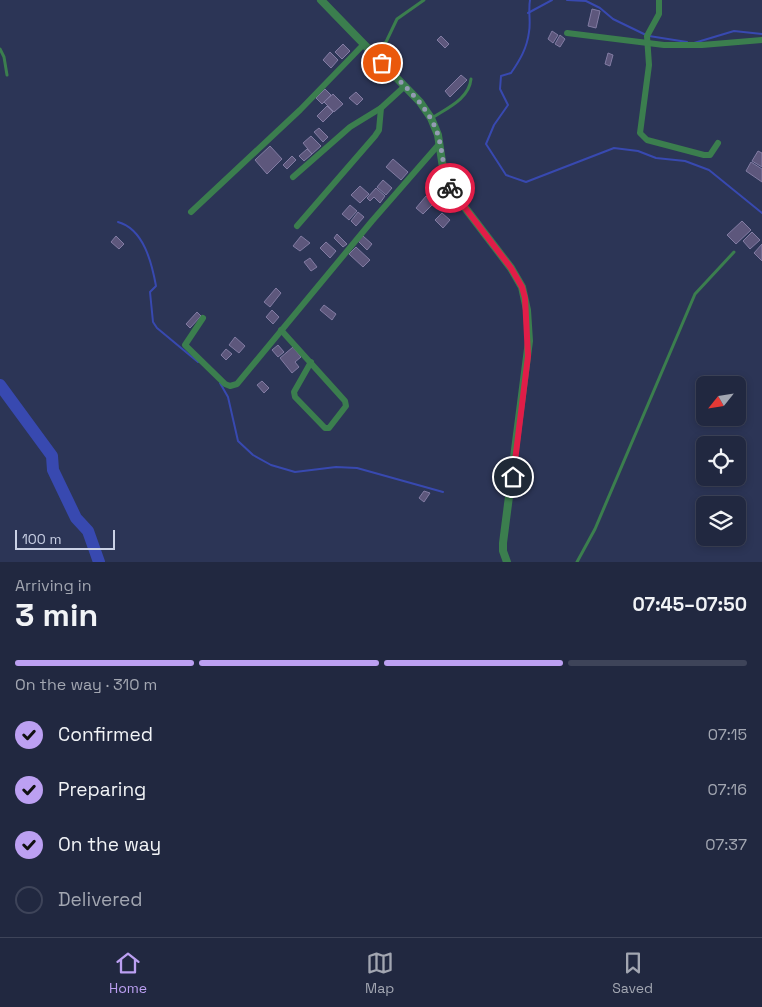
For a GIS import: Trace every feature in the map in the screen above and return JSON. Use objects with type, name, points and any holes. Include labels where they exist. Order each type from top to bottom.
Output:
[{"type":"street","points":[[321,0],[405,86],[431,118],[440,143],[443,168],[450,188],[511,268],[522,287],[525,298],[528,356],[503,543],[504,561]]},
{"type":"street","points":[[659,0],[659,14],[648,31],[646,41],[649,65],[640,127],[641,136],[646,140],[708,156],[718,143]]},
{"type":"street","points":[[567,33],[623,41],[646,41],[664,45],[702,45],[762,40]]},
{"type":"street","points":[[191,212],[300,110],[364,44]]},
{"type":"street","points":[[293,177],[350,127],[381,108],[405,86]]},
{"type":"street","points":[[297,226],[375,136],[379,130],[381,108]]},
{"type":"street","points":[[203,318],[185,345],[225,384],[230,386],[236,384],[440,143]]},
{"type":"street","points":[[281,330],[347,402],[329,428],[325,428],[295,397],[294,392],[310,362]]},
{"type":"lane","points":[[370,51],[386,42],[397,19],[424,0]]},
{"type":"lane","points":[[0,49],[4,56],[7,75]]},
{"type":"lane","points":[[431,118],[463,97],[470,86],[471,79]]},
{"type":"lane","points":[[578,562],[595,529],[695,294],[734,252]]},
{"type":"building","points":[[592,9],[600,11],[596,28],[588,26]]},
{"type":"building","points":[[552,31],[558,35],[553,43],[548,39]]},
{"type":"building","points":[[560,35],[565,39],[560,47],[555,44]]},
{"type":"building","points":[[441,36],[449,44],[445,48],[437,40]]},
{"type":"building","points":[[343,44],[350,51],[342,59],[335,52]]},
{"type":"building","points":[[330,52],[338,60],[331,68],[323,60]]},
{"type":"building","points":[[608,53],[613,55],[610,66],[605,64]]},
{"type":"building","points":[[461,75],[467,80],[450,97],[445,91]]},
{"type":"building","points":[[325,89],[331,95],[322,104],[316,98]]},
{"type":"building","points":[[356,92],[363,99],[357,105],[349,98]]},
{"type":"building","points":[[333,94],[343,104],[334,112],[324,102]]},
{"type":"building","points":[[327,106],[333,112],[323,122],[317,116]]},
{"type":"building","points":[[319,128],[328,137],[323,142],[314,132]]},
{"type":"building","points":[[311,136],[321,146],[312,154],[303,143]]},
{"type":"building","points":[[270,146],[282,159],[267,174],[255,160]]},
{"type":"building","points":[[307,149],[312,154],[304,161],[299,156]]},
{"type":"building","points":[[758,151],[762,153],[762,167],[752,161]]},
{"type":"building","points":[[292,156],[296,160],[287,169],[283,165]]},
{"type":"building","points":[[393,159],[408,172],[401,180],[386,167]]},
{"type":"building","points":[[751,162],[762,169],[762,182],[746,171]]},
{"type":"building","points":[[383,180],[392,188],[386,195],[377,187]]},
{"type":"building","points":[[360,186],[369,194],[360,203],[351,195]]},
{"type":"building","points":[[376,188],[385,196],[380,203],[374,197],[370,201],[367,198]]},
{"type":"building","points":[[426,196],[434,203],[423,214],[416,208]]},
{"type":"building","points":[[350,205],[357,211],[349,220],[342,214]]},
{"type":"building","points":[[358,212],[364,217],[356,226],[351,221]]},
{"type":"building","points":[[442,213],[450,220],[443,228],[435,220]]},
{"type":"building","points":[[742,221],[751,230],[736,244],[727,235]]},
{"type":"building","points":[[752,232],[760,240],[750,249],[743,241]]},
{"type":"building","points":[[337,234],[347,244],[343,247],[334,238]]},
{"type":"building","points":[[116,236],[124,244],[119,249],[111,242]]},
{"type":"building","points":[[301,236],[310,243],[300,251],[293,246]]},
{"type":"building","points":[[363,236],[372,244],[367,250],[358,241]]},
{"type":"building","points":[[326,242],[336,251],[330,258],[320,248]]},
{"type":"building","points":[[762,244],[762,261],[754,253]]},
{"type":"building","points":[[356,247],[370,260],[363,267],[349,254]]},
{"type":"building","points":[[310,258],[317,267],[311,271],[304,262]]},
{"type":"building","points":[[276,288],[281,293],[270,307],[264,302]]},
{"type":"building","points":[[324,305],[336,314],[332,320],[320,310]]},
{"type":"building","points":[[272,310],[279,317],[273,324],[266,317]]},
{"type":"building","points":[[197,312],[201,316],[190,328],[186,324]]},
{"type":"building","points":[[235,337],[245,346],[239,353],[229,345]]},
{"type":"building","points":[[278,345],[284,352],[278,357],[272,350]]},
{"type":"building","points":[[293,347],[301,357],[295,362],[299,367],[292,373],[280,358]]},
{"type":"building","points":[[226,349],[232,354],[226,360],[221,355]]},
{"type":"building","points":[[262,381],[269,388],[264,393],[257,385]]},
{"type":"building","points":[[424,491],[430,493],[424,502],[419,498]]},
{"type":"waterway","points":[[530,0],[530,28],[525,49],[511,73],[501,76],[500,89],[508,105],[494,125],[486,144],[506,175],[526,182],[614,148],[638,151],[656,158],[685,161],[709,170],[762,213]]},
{"type":"waterway","points":[[528,13],[552,0]]},
{"type":"waterway","points":[[567,0],[586,1],[600,8],[613,19],[646,35]]},
{"type":"waterway","points":[[694,43],[734,31],[762,34]]},
{"type":"waterway","points":[[649,36],[687,42]]},
{"type":"waterway","points":[[118,222],[134,232],[145,248],[149,258],[156,286],[150,292],[153,322],[157,328],[198,362]]},
{"type":"waterway","points":[[220,383],[228,397],[238,441],[253,455],[271,465],[295,472],[336,467],[357,468],[443,492]]},
{"type":"waterway","points":[[0,385],[52,456],[53,470],[76,518],[88,531],[99,562]]},
{"type":"way so far","points":[[382,63],[420,102],[431,118],[438,135],[443,168],[450,188]]},
{"type":"route","points":[[450,188],[511,268],[522,287],[525,298],[529,341],[528,356],[513,477]]}]
